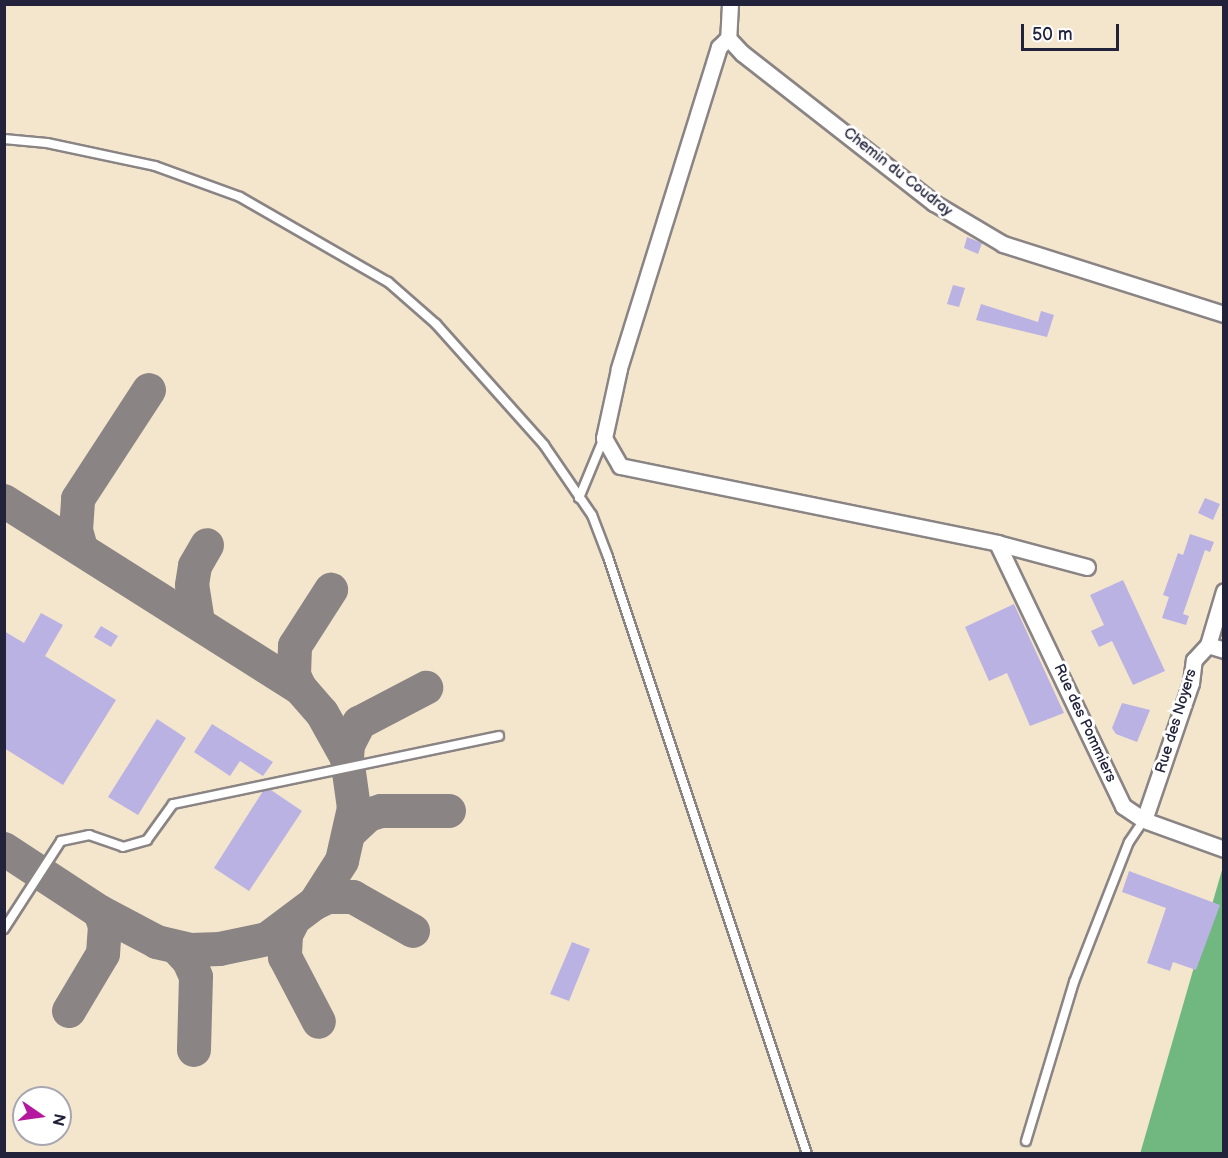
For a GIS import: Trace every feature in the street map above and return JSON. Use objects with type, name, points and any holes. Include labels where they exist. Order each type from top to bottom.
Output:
[{"type":"street","points":[[730,4],[728,38],[719,47],[619,369],[604,438],[620,466],[997,543],[1087,567]]},
{"type":"street","name":"Chemin du Coudray","points":[[728,38],[934,203],[975,229],[1003,244],[1224,314]]},
{"type":"street","name":"Rue des Pommiers","points":[[997,543],[1124,806],[1144,820],[1224,849]]},
{"type":"street","name":"Rue des Noyers","points":[[1144,820],[1191,683],[1194,660],[1208,645],[1224,591]]},
{"type":"street","points":[[1208,645],[1224,650]]},
{"type":"lane","points":[[4,139],[46,143],[155,166],[240,197],[388,282],[451,341],[544,445],[592,515],[608,557],[807,1154]]},
{"type":"lane","points":[[579,498],[604,438]]},
{"type":"lane","points":[[4,929],[61,841],[89,835],[123,847],[147,840],[173,804],[499,736]]},
{"type":"lane","points":[[1026,1141],[1074,982],[1129,842],[1144,820]]},
{"type":"green space","points":[[1222,870],[1223,1153],[1140,1154]]},
{"type":"building","points":[[967,237],[982,243],[978,254],[964,248]]},
{"type":"building","points":[[953,285],[965,288],[959,307],[947,304]]},
{"type":"building","points":[[981,304],[1038,322],[1041,311],[1054,315],[1047,337],[976,320]]},
{"type":"building","points":[[1205,498],[1220,504],[1213,520],[1198,513]]},
{"type":"building","points":[[1190,534],[1214,542],[1210,552],[1205,550],[1183,614],[1189,616],[1186,625],[1162,618],[1169,597],[1163,595],[1178,553],[1183,555]]},
{"type":"building","points":[[1123,580],[1165,671],[1133,685],[1112,641],[1099,647],[1091,631],[1104,625],[1090,595]]},
{"type":"building","points":[[1014,604],[1064,713],[1030,726],[1007,673],[989,681],[965,627]]},
{"type":"building","points":[[41,613],[63,625],[45,656],[116,700],[63,785],[4,748],[4,631],[24,643]]},
{"type":"building","points":[[101,626],[118,636],[111,647],[94,637]]},
{"type":"building","points":[[1122,703],[1150,710],[1137,742],[1116,734],[1112,728]]},
{"type":"building","points":[[157,719],[186,738],[138,815],[108,797]]},
{"type":"building","points":[[212,724],[273,762],[263,776],[240,761],[230,776],[194,752]]},
{"type":"building","points":[[271,790],[302,811],[249,891],[214,868],[263,791]]},
{"type":"building","points":[[1129,871],[1220,905],[1196,970],[1173,962],[1170,971],[1147,963],[1166,908],[1122,892]]},
{"type":"building","points":[[572,942],[590,949],[569,1001],[550,994]]},
{"type":"taxiway","points":[[81,548],[76,530],[78,499],[149,390]]},
{"type":"taxiway","points":[[4,501],[300,688],[322,713],[347,758],[354,808],[342,861],[315,903],[267,939],[220,949],[191,950],[157,942],[100,912],[4,849]]},
{"type":"taxiway","points":[[198,622],[192,585],[195,566],[207,545]]},
{"type":"taxiway","points":[[300,688],[294,675],[295,646],[331,590]]},
{"type":"taxiway","points":[[347,758],[348,745],[359,723],[426,688]]},
{"type":"taxiway","points":[[350,832],[368,815],[381,811],[449,811]]},
{"type":"taxiway","points":[[315,903],[328,897],[353,897],[413,931]]},
{"type":"taxiway","points":[[69,1011],[103,954],[105,926],[100,912]]},
{"type":"taxiway","points":[[292,923],[286,935],[285,957],[319,1022]]},
{"type":"taxiway","points":[[177,948],[189,961],[196,977],[194,1050]]}]
